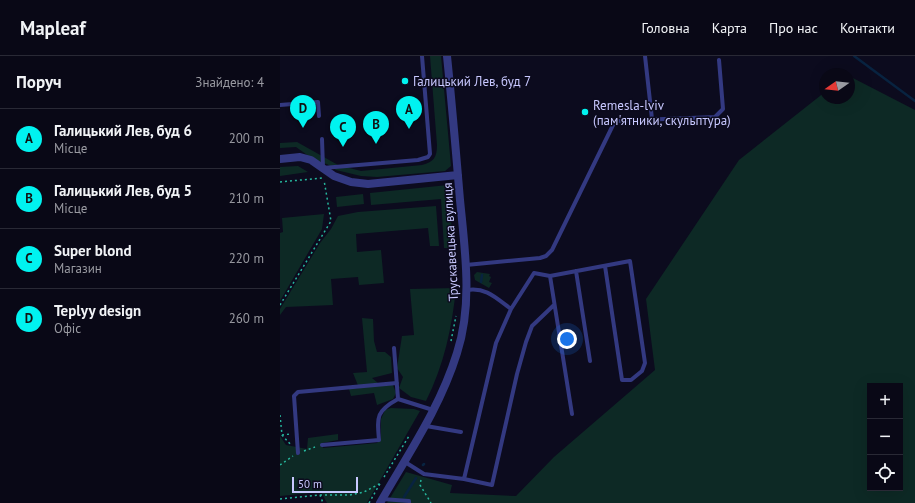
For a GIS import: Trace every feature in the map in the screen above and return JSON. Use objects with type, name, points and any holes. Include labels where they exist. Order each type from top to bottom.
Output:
[{"type":"street","name":"Трускавецька вулиця","points":[[381,501],[425,426],[446,385],[458,352],[464,323],[467,290],[466,265],[447,56]]},
{"type":"street","points":[[280,159],[300,157],[311,160],[344,180],[368,184],[458,175]]},
{"type":"lane","points":[[322,139],[323,168],[418,160],[428,157],[430,154],[422,56]]},
{"type":"lane","points":[[645,56],[652,119]]},
{"type":"lane","points":[[466,265],[540,258],[548,255],[552,250],[616,121],[715,117],[723,109],[719,60]]},
{"type":"lane","points":[[280,105],[318,102],[319,116]]},
{"type":"lane","points":[[464,479],[496,343],[511,309],[534,272],[550,276],[630,261],[645,363],[642,371],[632,380],[622,380],[605,266]]},
{"type":"lane","points":[[576,271],[590,361]]},
{"type":"lane","points":[[550,276],[572,414]]},
{"type":"lane","points":[[467,290],[478,288],[489,293],[511,309]]},
{"type":"lane","points":[[405,461],[422,473],[492,485],[517,374],[526,342],[532,326],[554,305]]},
{"type":"lane","points":[[394,348],[398,399]]},
{"type":"lane","points":[[298,453],[294,396],[298,392],[396,383]]},
{"type":"lane","points":[[322,445],[378,440],[378,417],[385,406],[398,399],[433,410]]},
{"type":"lane","points":[[425,426],[461,432]]},
{"type":"lane","points":[[381,501],[409,503]]},
{"type":"path","points":[[280,182],[324,178],[331,221],[280,305]]},
{"type":"path","points":[[451,341],[457,310]]},
{"type":"path","points":[[280,415],[282,435],[298,453]]},
{"type":"path","points":[[369,503],[412,430]]},
{"type":"path","points":[[280,465],[298,453],[322,445]]},
{"type":"path","points":[[422,473],[420,486],[431,503]]},
{"type":"path","points":[[280,499],[320,495],[350,495],[364,492],[381,482]]},
{"type":"path","points":[[320,495],[322,503]]},
{"type":"green space","points":[[430,56],[441,56],[451,166],[445,171],[377,177],[361,176],[336,170],[327,164],[317,162],[296,147],[280,148],[280,143],[297,142],[338,165],[361,171],[422,165],[432,161],[436,153],[437,145]]},
{"type":"green space","points":[[855,79],[915,110],[915,503],[387,503],[406,472],[452,485],[450,493],[516,496],[554,457],[655,370],[646,299],[739,160],[819,97],[819,104],[855,104]]},
{"type":"green space","points":[[298,166],[308,172],[280,176],[280,167]]},
{"type":"green space","points":[[448,185],[455,268],[452,268],[451,248],[444,248],[441,199],[371,205],[370,193]]},
{"type":"green space","points":[[363,194],[364,204],[337,207],[336,197]]},
{"type":"green space","points":[[436,206],[439,246],[430,246],[428,228],[356,234],[357,252],[381,250],[384,283],[359,285],[358,277],[331,279],[333,305],[286,307],[280,315],[280,309],[338,216],[358,212]]},
{"type":"green space","points":[[324,214],[322,229],[280,301],[280,233],[283,232],[282,218]]},
{"type":"green space","points":[[477,272],[490,274],[489,276],[491,277],[489,282],[492,283],[489,288],[475,280],[474,275]]},
{"type":"green space","points":[[456,288],[449,332],[438,374],[426,401],[411,397],[399,388],[403,377],[397,368],[402,336],[414,335],[410,289]]},
{"type":"green space","points":[[362,318],[373,319],[374,341],[377,352],[385,352],[391,357],[392,373],[372,378],[378,383],[393,385],[396,393],[393,399],[377,405],[374,393],[351,396],[349,389],[359,388],[353,373],[367,372]]},
{"type":"green space","points":[[391,408],[414,409],[420,411],[367,503],[327,503],[321,492],[280,496],[280,436],[286,445],[307,449],[308,438],[338,434],[338,440],[322,443],[323,448],[377,443],[381,439],[381,419],[385,410]]},
{"type":"waterway","points":[[854,56],[915,101]]},
{"type":"waterway","points":[[481,282],[482,275]]},
{"type":"waterway","points":[[404,497],[416,478]]},
{"type":"place","name":"Галицький Лев, буд 7","points":[[405,81]]},
{"type":"place","name":"Remesla-lviv (пам'ятники, скульптура)","points":[[585,112]]},
{"type":"place","name":"Teplyy design","points":[[303,128]]},
{"type":"place","name":"Галицький Лев, буд 6","points":[[409,129]]},
{"type":"place","name":"Галицький Лев, буд 5","points":[[376,144]]},
{"type":"place","name":"Super blond","points":[[343,147]]}]
